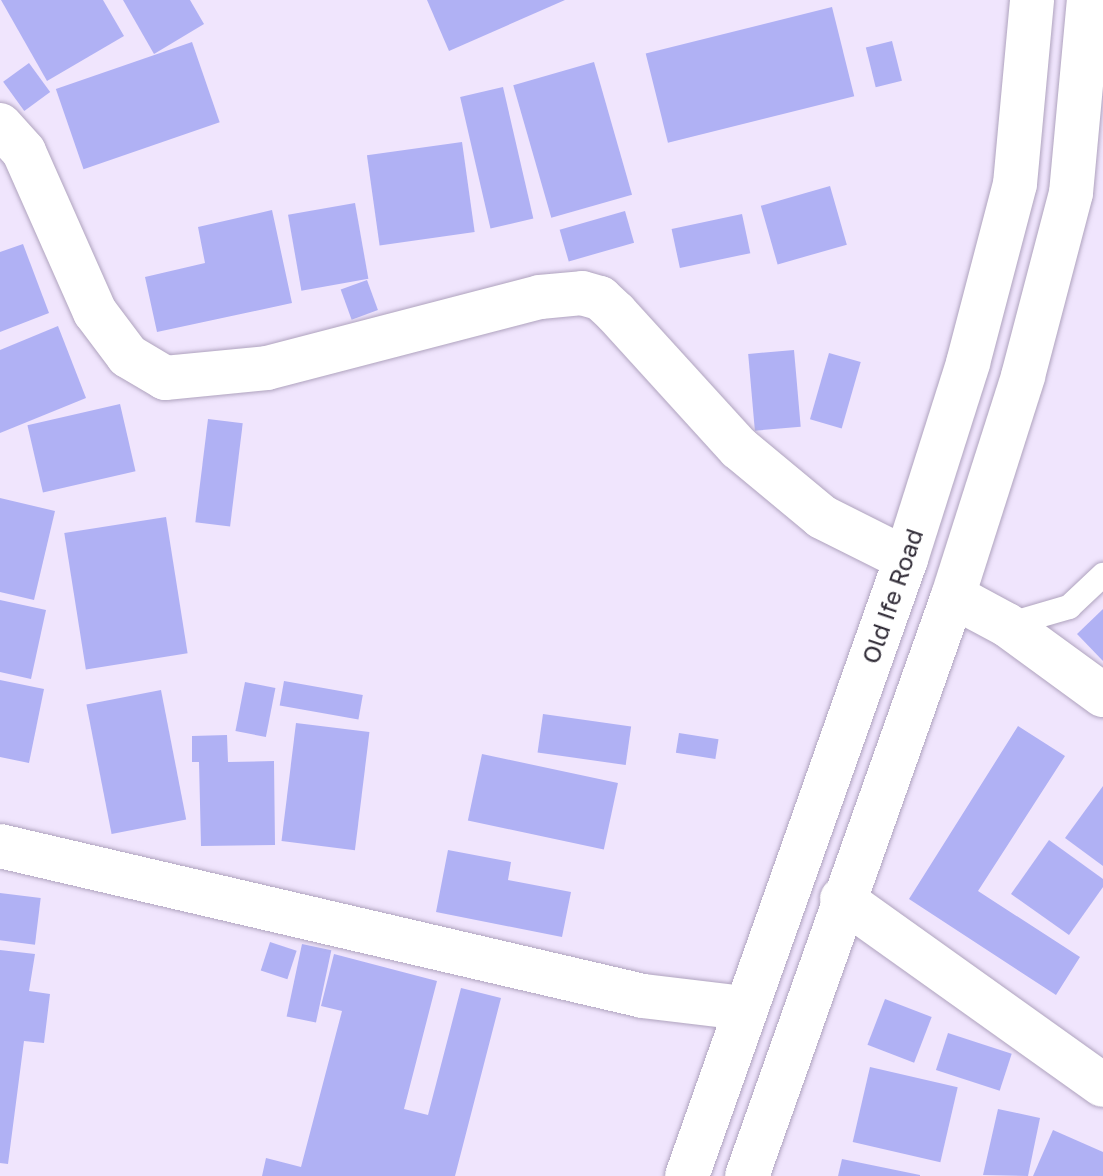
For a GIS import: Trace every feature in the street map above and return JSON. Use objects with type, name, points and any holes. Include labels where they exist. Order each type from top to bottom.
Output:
[{"type":"main road","name":"Old Ife Road","points":[[687,1176],[743,1008],[906,559],[968,363],[1015,184],[1032,0]]},
{"type":"main road","points":[[747,1176],[842,899],[953,596],[1023,376],[1093,104],[1089,0]]},
{"type":"main road","points":[[0,125],[24,152],[95,312],[128,356],[165,378],[267,368],[540,297],[582,293],[600,298],[739,448],[822,517],[906,559]]},
{"type":"main road","points":[[953,596],[1007,625],[1103,695]]},
{"type":"main road","points":[[0,846],[643,996],[743,1008]]},
{"type":"main road","points":[[842,899],[1103,1085]]},
{"type":"lane","points":[[1007,625],[1069,607],[1103,575]]},
{"type":"building","points":[[1,0],[103,0],[124,36],[47,81]]},
{"type":"building","points":[[123,0],[190,0],[204,24],[154,54]]},
{"type":"building","points":[[427,0],[565,0],[449,51]]},
{"type":"building","points":[[832,7],[854,96],[668,143],[646,53]]},
{"type":"building","points":[[892,41],[902,81],[876,87],[866,48]]},
{"type":"building","points":[[192,42],[220,122],[84,169],[56,89]]},
{"type":"building","points":[[594,62],[632,195],[551,218],[513,85]]},
{"type":"building","points":[[29,63],[50,92],[24,111],[3,82]]},
{"type":"building","points":[[503,87],[533,219],[490,228],[460,97]]},
{"type":"building","points":[[462,142],[475,232],[380,245],[367,155]]},
{"type":"building","points":[[830,186],[847,245],[778,264],[761,206]]},
{"type":"building","points":[[355,203],[368,279],[301,291],[288,215]]},
{"type":"building","points":[[272,210],[292,303],[157,332],[145,277],[205,263],[198,227]]},
{"type":"building","points":[[625,211],[634,243],[569,261],[560,230]]},
{"type":"building","points":[[742,214],[750,253],[680,268],[672,229]]},
{"type":"building","points":[[23,244],[49,313],[0,332],[0,252]]},
{"type":"building","points":[[367,280],[378,310],[352,320],[341,290]]},
{"type":"building","points":[[58,326],[86,398],[0,433],[0,350]]},
{"type":"building","points":[[794,350],[801,427],[755,431],[748,354]]},
{"type":"building","points":[[829,353],[861,362],[842,428],[810,419]]},
{"type":"building","points":[[120,404],[136,471],[43,493],[27,425]]},
{"type":"building","points":[[208,419],[243,423],[230,526],[195,522]]},
{"type":"building","points":[[0,498],[55,511],[34,600],[0,592]]},
{"type":"building","points":[[166,517],[188,653],[86,669],[64,533]]},
{"type":"building","points":[[0,600],[46,610],[31,679],[0,672]]},
{"type":"building","points":[[1103,609],[1103,661],[1077,634]]},
{"type":"building","points":[[0,680],[44,689],[29,763],[0,757]]},
{"type":"building","points":[[284,681],[363,695],[358,720],[280,706]]},
{"type":"building","points":[[245,682],[275,688],[266,737],[235,731]]},
{"type":"building","points":[[161,690],[186,820],[112,834],[86,705]]},
{"type":"building","points":[[543,714],[631,726],[626,765],[538,753]]},
{"type":"building","points":[[296,723],[369,732],[355,850],[281,841]]},
{"type":"building","points":[[1018,726],[1065,756],[978,891],[1080,957],[1056,995],[909,899]]},
{"type":"building","points":[[679,733],[719,739],[715,759],[676,753]]},
{"type":"building","points":[[227,735],[228,762],[274,761],[275,845],[201,846],[199,762],[192,762],[192,736]]},
{"type":"building","points":[[482,754],[618,783],[604,849],[468,821]]},
{"type":"building","points":[[1103,786],[1103,866],[1065,838]]},
{"type":"building","points":[[1049,840],[1103,879],[1103,887],[1069,935],[1011,894]]},
{"type":"building","points":[[448,850],[511,862],[508,880],[571,892],[562,937],[436,912]]},
{"type":"building","points":[[0,893],[41,898],[35,945],[0,940]]},
{"type":"building","points":[[270,942],[297,951],[287,979],[261,971]]},
{"type":"building","points":[[302,944],[331,950],[316,1023],[287,1016]]},
{"type":"building","points":[[0,950],[35,954],[29,991],[50,994],[44,1043],[24,1041],[8,1164],[0,1163]]},
{"type":"building","points":[[334,954],[437,981],[404,1109],[428,1115],[461,988],[501,998],[455,1176],[262,1176],[266,1158],[301,1167],[342,1011],[321,1006]]},
{"type":"building","points":[[885,999],[932,1017],[914,1063],[867,1045]]},
{"type":"building","points":[[948,1033],[1012,1054],[1000,1091],[936,1070]]},
{"type":"building","points":[[870,1067],[958,1087],[940,1162],[853,1142]]},
{"type":"building","points":[[998,1109],[1040,1118],[1028,1176],[983,1175]]},
{"type":"building","points":[[1053,1130],[1103,1152],[1103,1176],[1033,1176]]},
{"type":"building","points":[[842,1159],[920,1175],[920,1176],[838,1176]]}]
